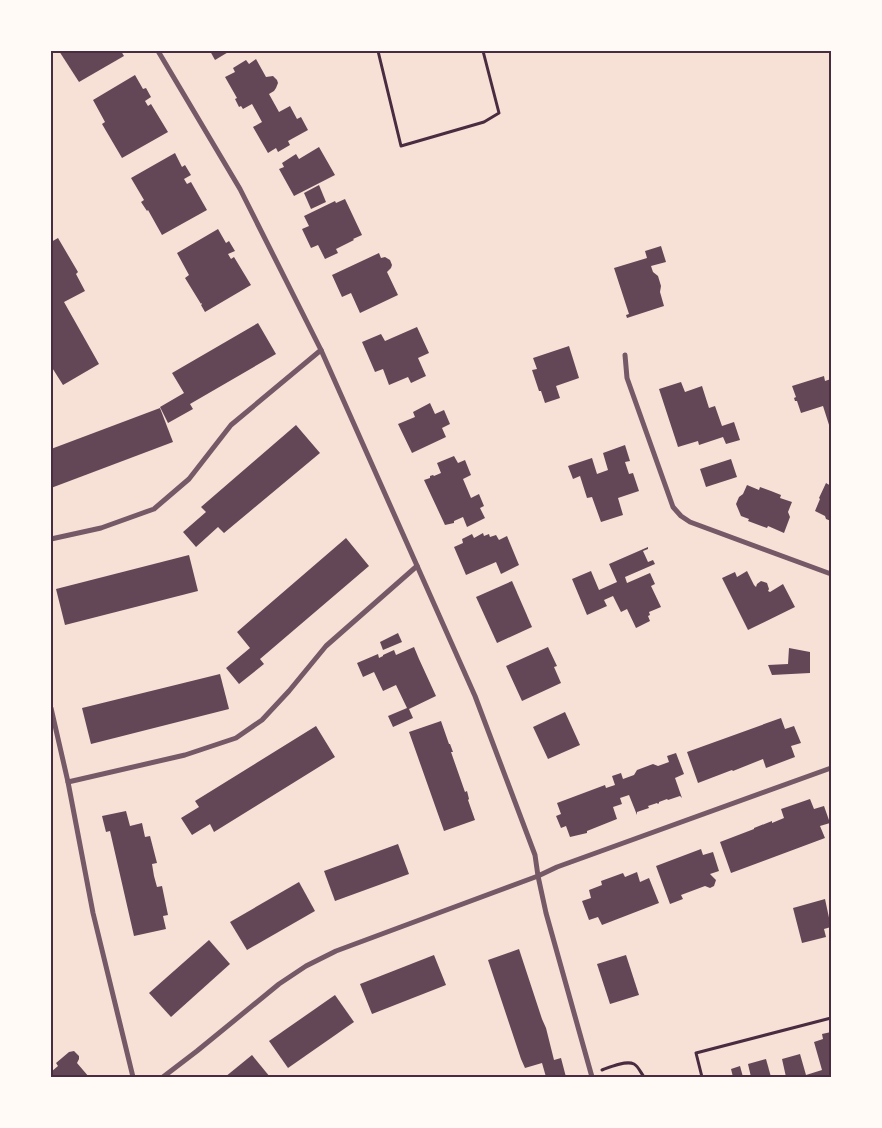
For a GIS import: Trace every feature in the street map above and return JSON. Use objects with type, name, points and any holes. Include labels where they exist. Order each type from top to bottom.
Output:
[{"type":"street","points":[[158,51],[240,189],[321,350],[475,696],[535,855],[546,913],[591,1075]]},
{"type":"street","points":[[51,539],[101,528],[154,509],[189,479],[231,425],[321,350]]},
{"type":"street","points":[[625,355],[628,378],[673,507],[680,516],[690,522],[831,574]]},
{"type":"street","points":[[68,782],[185,755],[236,738],[262,720],[326,646],[416,566]]},
{"type":"street","points":[[51,708],[68,782],[93,913],[132,1077]]},
{"type":"street","points":[[163,1077],[279,984],[306,966],[336,951],[538,876],[557,866],[831,768]]},
{"type":"path","points":[[378,51],[401,146],[484,122],[499,113],[483,51]]},
{"type":"path","points":[[702,1077],[696,1053],[831,1018]]},
{"type":"path","points":[[591,1075],[616,1065],[628,1063],[634,1064],[644,1077]]},
{"type":"building","points":[[59,51],[121,51],[124,56],[79,82]]},
{"type":"building","points":[[210,51],[230,51],[215,60]]},
{"type":"building","points":[[256,59],[266,77],[273,76],[277,80],[276,88],[269,94],[279,112],[290,106],[297,119],[301,117],[308,130],[288,141],[290,145],[278,152],[276,148],[268,153],[253,127],[262,122],[252,104],[243,109],[241,106],[239,107],[235,99],[237,98],[225,77],[235,72],[233,68],[246,60],[249,64]]},
{"type":"building","points":[[135,75],[143,89],[146,88],[151,97],[145,101],[148,106],[151,104],[168,132],[122,158],[102,124],[105,122],[93,100]]},
{"type":"building","points":[[319,147],[335,175],[294,196],[279,169],[284,167],[282,163],[296,154],[299,159]]},
{"type":"building","points":[[175,153],[182,167],[185,165],[191,175],[184,179],[187,184],[191,182],[207,210],[162,235],[148,210],[141,202],[144,200],[131,178]]},
{"type":"building","points":[[319,185],[326,202],[311,209],[304,193]]},
{"type":"building","points":[[345,199],[362,235],[336,249],[338,253],[325,259],[318,245],[311,248],[302,229],[309,226],[304,216],[335,201],[336,203]]},
{"type":"building","points":[[218,229],[226,243],[229,241],[235,251],[228,254],[231,259],[234,257],[251,285],[205,312],[201,305],[202,303],[185,278],[189,275],[177,253]]},
{"type":"building","points":[[58,238],[78,272],[76,274],[85,291],[64,302],[99,364],[63,385],[51,366],[51,242]]},
{"type":"building","points":[[661,246],[666,262],[651,266],[653,272],[658,276],[664,306],[627,318],[626,315],[629,314],[614,268],[647,258],[645,251]]},
{"type":"building","points":[[379,253],[381,258],[385,257],[390,260],[392,265],[387,272],[398,295],[360,313],[351,293],[342,297],[332,275]]},
{"type":"building","points":[[258,323],[276,354],[190,404],[193,409],[168,423],[160,407],[184,393],[172,373]]},
{"type":"building","points":[[417,327],[429,353],[418,358],[426,376],[411,383],[408,377],[389,385],[383,369],[375,372],[362,342],[381,334],[385,341]]},
{"type":"building","points":[[569,346],[579,378],[556,386],[560,398],[545,403],[532,370],[537,369],[533,358]]},
{"type":"building","points":[[824,376],[825,381],[831,379],[830,428],[823,406],[801,413],[794,398],[796,397],[792,386]]},
{"type":"building","points":[[681,382],[685,392],[702,386],[709,408],[715,406],[722,426],[734,422],[740,440],[726,444],[723,437],[699,445],[698,441],[678,447],[659,389]]},
{"type":"building","points":[[430,403],[435,414],[444,410],[450,424],[442,428],[446,437],[412,453],[398,424],[415,417],[413,412]]},
{"type":"building","points":[[160,408],[173,442],[51,488],[51,449]]},
{"type":"building","points":[[296,425],[320,453],[224,533],[218,527],[196,547],[183,532],[206,512],[201,507]]},
{"type":"building","points":[[625,445],[630,461],[625,462],[629,474],[633,473],[639,491],[618,498],[623,515],[601,522],[592,497],[587,498],[580,476],[573,479],[568,466],[592,458],[597,474],[608,470],[603,453]]},
{"type":"building","points":[[454,456],[458,463],[465,460],[471,475],[463,479],[471,498],[479,494],[484,506],[480,508],[485,518],[467,527],[463,517],[454,521],[454,523],[445,525],[424,480],[441,473],[437,463]]},
{"type":"building","points":[[731,459],[737,477],[706,487],[700,469]]},
{"type":"building","points":[[826,483],[831,486],[831,521],[815,511]]},
{"type":"building","points":[[747,485],[759,490],[760,487],[771,491],[781,495],[780,498],[792,502],[788,512],[790,517],[784,533],[768,526],[767,528],[748,521],[749,519],[741,516],[736,504]]},
{"type":"building","points":[[483,533],[484,536],[489,534],[490,537],[496,535],[499,540],[507,536],[519,565],[501,574],[496,562],[466,575],[454,547],[463,543],[462,539],[472,534],[474,538]]},
{"type":"building","points":[[346,538],[369,566],[260,659],[264,664],[239,684],[226,668],[250,648],[237,632]]},
{"type":"building","points":[[648,547],[648,549],[643,551],[648,562],[653,560],[655,564],[625,577],[627,583],[650,573],[655,584],[651,586],[661,607],[649,612],[650,621],[636,628],[627,609],[621,612],[613,596],[604,600],[607,606],[587,615],[572,579],[591,571],[599,590],[617,582],[609,564]]},
{"type":"building","points":[[189,555],[198,591],[65,625],[56,589]]},
{"type":"building","points":[[747,571],[756,587],[761,581],[767,583],[768,591],[770,592],[783,584],[795,607],[748,630],[722,578],[735,572],[737,577]]},
{"type":"building","points":[[512,581],[532,627],[497,643],[476,597]]},
{"type":"building","points":[[398,633],[402,642],[383,650],[380,642]]},
{"type":"building","points":[[414,647],[436,696],[409,709],[413,718],[393,727],[388,716],[407,708],[396,685],[383,691],[374,672],[363,677],[357,663],[378,654],[379,658],[394,650],[396,655]]},
{"type":"building","points":[[548,647],[557,666],[554,667],[561,683],[522,701],[506,666]]},
{"type":"building","points":[[789,648],[810,652],[810,673],[772,675],[768,665],[788,664]]},
{"type":"building","points":[[220,674],[229,709],[91,744],[82,708]]},
{"type":"building","points":[[565,712],[580,745],[548,759],[533,727]]},
{"type":"building","points":[[781,718],[785,729],[794,726],[801,743],[791,746],[795,757],[766,768],[763,759],[698,783],[687,752]]},
{"type":"building","points":[[441,721],[465,792],[467,791],[475,820],[444,831],[409,732]]},
{"type":"building","points":[[316,726],[335,757],[214,832],[210,824],[192,835],[181,818],[199,807],[195,801]]},
{"type":"building","points":[[676,753],[684,774],[675,778],[682,798],[680,796],[667,799],[658,804],[648,806],[649,808],[637,812],[637,815],[629,795],[620,798],[622,804],[613,807],[617,819],[587,831],[587,833],[570,837],[566,826],[561,828],[556,816],[561,814],[557,803],[605,785],[606,788],[615,785],[612,776],[621,773],[623,779],[634,775],[637,770],[653,764],[658,766],[669,762],[667,756]]},
{"type":"building","points":[[810,799],[814,809],[824,806],[830,823],[820,826],[825,838],[731,873],[720,842],[784,818],[781,809]]},
{"type":"building","points":[[126,811],[130,826],[142,823],[145,837],[150,836],[157,863],[152,864],[154,876],[157,887],[162,886],[168,915],[163,916],[166,929],[134,936],[110,831],[106,832],[102,816]]},
{"type":"building","points":[[398,844],[409,874],[335,901],[324,871]]},
{"type":"building","points":[[701,849],[703,855],[713,852],[719,871],[710,874],[716,880],[714,886],[710,888],[705,886],[681,895],[683,899],[670,904],[656,866]]},
{"type":"building","points":[[637,872],[640,882],[649,878],[659,903],[602,925],[598,917],[589,920],[582,901],[591,898],[589,890],[602,885],[601,881],[623,873],[625,877]]},
{"type":"building","points":[[299,882],[315,911],[247,950],[230,922]]},
{"type":"building","points":[[825,899],[831,927],[824,929],[826,937],[802,943],[793,908]]},
{"type":"building","points":[[209,940],[230,964],[171,1017],[149,993]]},
{"type":"building","points":[[519,949],[546,1028],[554,1060],[561,1058],[566,1077],[546,1077],[542,1063],[525,1068],[521,1059],[488,960]]},
{"type":"building","points":[[434,955],[446,985],[372,1014],[360,984]]},
{"type":"building","points":[[626,955],[639,995],[610,1004],[597,964]]},
{"type":"building","points":[[335,995],[354,1022],[288,1068],[269,1041]]},
{"type":"building","points":[[831,1032],[831,1077],[786,1077],[782,1059],[800,1054],[806,1075],[822,1070],[814,1042],[823,1039],[822,1034]]},
{"type":"building","points":[[74,1051],[79,1056],[77,1063],[89,1077],[51,1077],[51,1072],[58,1066],[56,1063],[69,1052]]},
{"type":"building","points":[[252,1055],[270,1077],[225,1077]]},
{"type":"building","points":[[766,1059],[771,1077],[751,1077],[748,1064]]},
{"type":"building","points":[[740,1066],[743,1077],[733,1077],[731,1069]]}]
